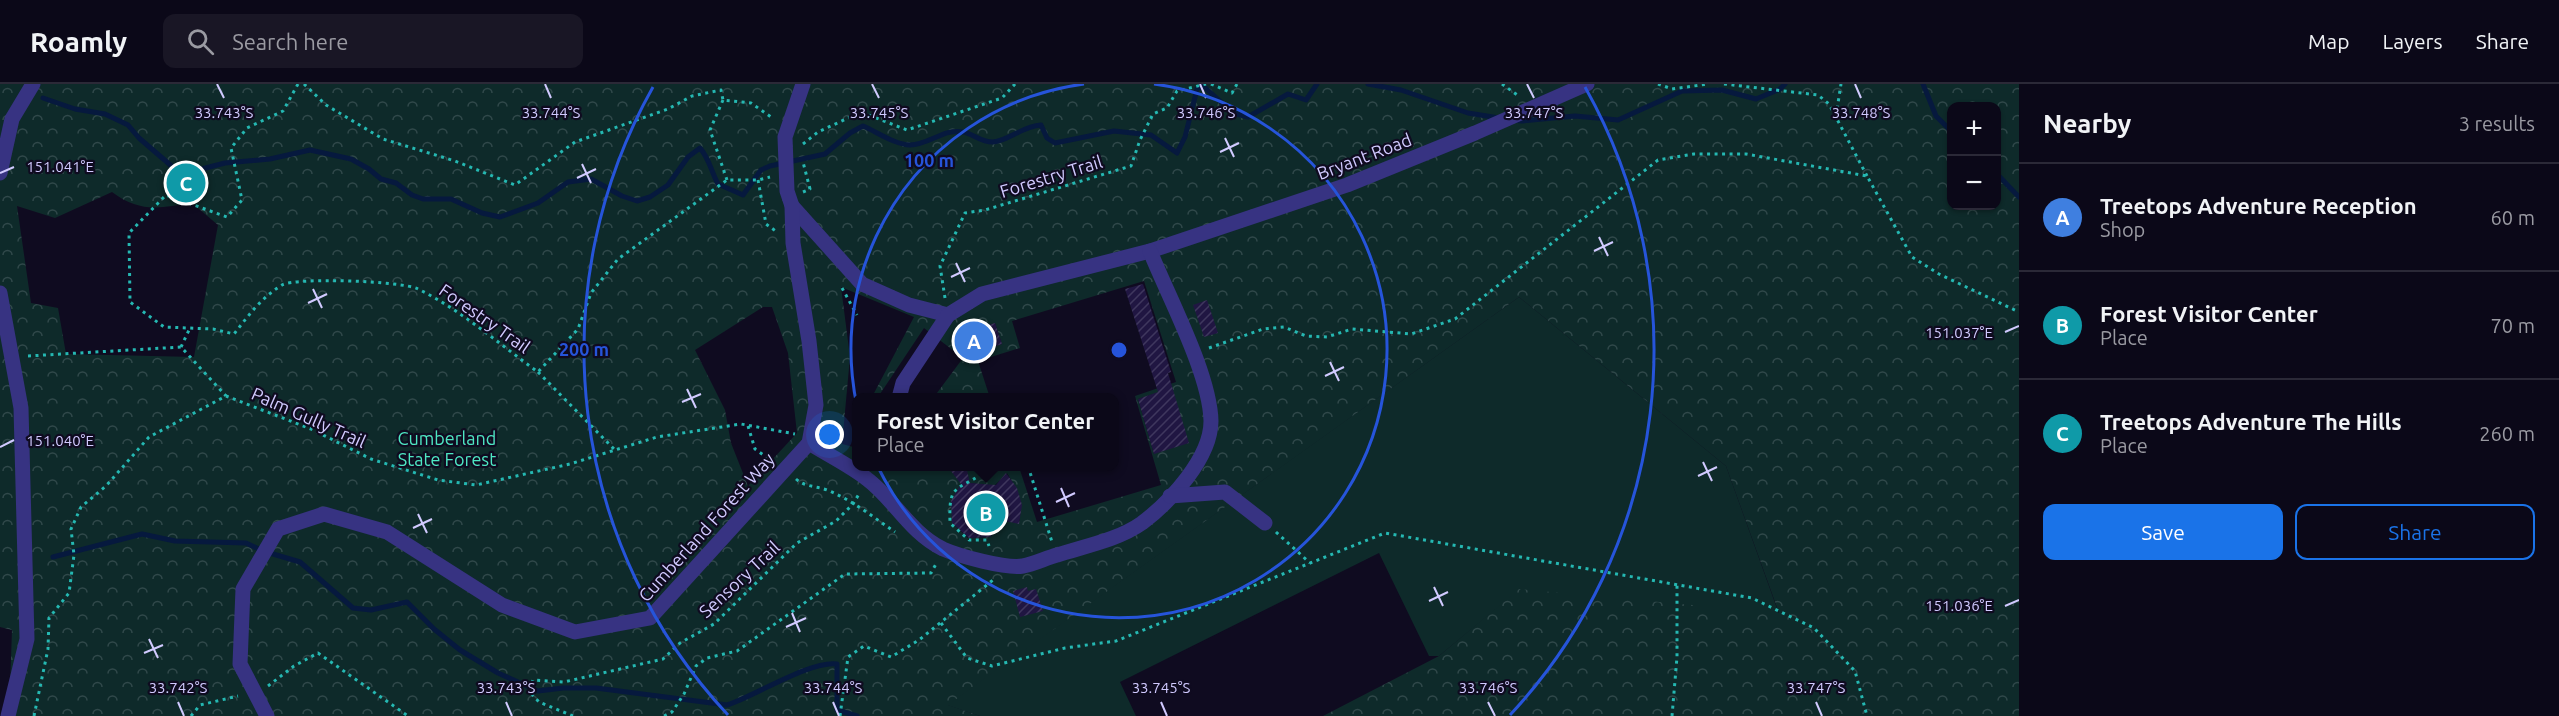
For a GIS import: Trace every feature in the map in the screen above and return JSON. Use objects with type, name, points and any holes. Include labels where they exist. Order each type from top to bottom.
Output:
[{"type":"lane","points":[[0,172],[12,119],[33,84]]},
{"type":"lane","points":[[803,84],[786,132],[786,174],[787,191],[792,206],[793,243],[809,341],[816,405],[809,443],[852,463]]},
{"type":"lane","name":"Bryant Road","points":[[948,315],[982,294],[1150,251],[1347,185],[1587,84]]},
{"type":"lane","points":[[792,206],[862,284],[909,305],[948,315],[903,383],[900,393]]},
{"type":"lane","points":[[872,473],[918,532],[943,549],[999,565],[1022,566],[1113,537],[1141,524],[1170,496],[1198,463],[1208,443],[1211,420],[1203,380],[1194,354],[1150,251]]},
{"type":"lane","points":[[0,293],[21,408],[27,639],[8,716]]},
{"type":"lane","name":"Cumberland Forest Way","points":[[267,716],[240,664],[243,589],[278,529],[324,514],[387,532],[502,605],[575,632],[650,618],[809,443]]},
{"type":"lane","points":[[1170,496],[1225,492],[1265,523]]},
{"type":"path","name":"Forestry Trail","points":[[298,84],[283,111],[248,128],[231,148],[242,200],[227,217],[166,195],[129,233],[130,302],[164,327],[213,329],[234,334],[257,305],[284,284],[348,280],[415,287],[448,307],[538,372],[579,329],[591,292],[618,259],[727,180]]},
{"type":"path","points":[[304,84],[326,105],[383,139],[455,161],[515,184],[575,142],[668,109],[692,96],[721,90]]},
{"type":"path","points":[[719,84],[723,100],[710,130],[727,180],[766,178]]},
{"type":"path","points":[[802,147],[804,141],[818,132],[861,111],[907,130],[1002,98],[1016,84]]},
{"type":"path","name":"Forestry Trail","points":[[948,315],[940,266],[965,213],[985,210],[1131,166],[1140,140],[1153,114],[1167,108],[1177,91],[1206,84]]},
{"type":"path","points":[[1211,84],[1232,93],[1237,84]]},
{"type":"path","points":[[1658,84],[1672,89],[1708,84]]},
{"type":"path","points":[[1724,84],[1818,96],[1829,104],[1912,257],[1939,274],[2019,312]]},
{"type":"path","points":[[1836,117],[1841,84]]},
{"type":"path","points":[[723,100],[751,103],[786,132]]},
{"type":"path","points":[[1194,354],[1263,329],[1284,327],[1305,336],[1327,337],[1352,329],[1410,333],[1455,319],[1658,160],[1694,154],[1746,154],[1867,176]]},
{"type":"path","points":[[758,180],[766,224],[793,243]]},
{"type":"path","points":[[181,347],[190,328]]},
{"type":"path","points":[[12,357],[181,347]]},
{"type":"path","points":[[181,347],[226,396]]},
{"type":"path","points":[[538,372],[615,450]]},
{"type":"path","name":"Palm Gully Trail","points":[[34,716],[48,649],[49,618],[69,593],[74,555],[71,529],[81,507],[106,486],[149,437],[226,396],[311,429],[371,459],[438,480],[476,485],[570,464],[657,437],[741,424],[795,435],[809,443]]},
{"type":"path","points":[[747,425],[755,449],[802,484],[825,489],[854,504],[900,536]]},
{"type":"path","points":[[840,716],[848,657],[864,646],[891,657],[919,640],[992,582],[999,565],[987,540],[969,540],[950,523],[949,501],[958,486],[981,474],[981,471]]},
{"type":"path","points":[[1030,471],[1056,555]]},
{"type":"path","name":"Sensory Trail","points":[[573,716],[539,702],[529,691],[533,680],[564,682],[663,659],[680,643],[714,624],[797,543],[836,521],[854,504],[872,473]]},
{"type":"path","points":[[1265,523],[1311,563]]},
{"type":"path","points":[[941,622],[967,658],[992,666],[1065,648],[1116,641],[1385,533],[1752,598],[1814,628],[1855,671],[1868,716]]},
{"type":"path","points":[[664,716],[672,712],[684,694],[696,666],[707,658],[737,651],[845,574],[931,573],[943,549]]},
{"type":"path","points":[[981,578],[992,582]]},
{"type":"path","points":[[1672,716],[1677,657],[1677,585]]},
{"type":"path","points":[[191,716],[200,705],[238,695],[256,696],[294,666],[318,653],[408,716]]},
{"type":"green space","name":"Cumberland State Forest","points":[[0,84],[2019,84],[2019,716],[1323,716],[1439,656],[1519,589],[1779,613],[1726,466],[1519,297],[948,705],[980,716],[3,716],[10,688],[12,630],[0,627]],"holes":[[[112,192],[122,199],[141,206],[160,207],[192,203],[218,225],[194,357],[66,354],[58,308],[31,303],[17,206],[55,218]],[[763,307],[772,307],[788,353],[797,433],[748,486],[731,443],[725,410],[695,350]],[[995,323],[1002,344],[968,355],[961,333]],[[1172,388],[1154,454],[1138,399]],[[1007,473],[1019,497],[1019,523],[1004,521],[990,537],[968,538],[952,523],[970,483],[994,486]]]},
{"type":"green space","points":[[1519,297],[1726,466],[1779,614],[1519,590],[1439,656],[1429,656],[1379,553],[1120,682],[1136,716],[980,716],[947,705]]},
{"type":"building","points":[[1143,284],[1171,372],[1168,373],[1189,443],[1154,454],[1138,399],[1158,392],[1125,289]]},
{"type":"building","points":[[1207,300],[1218,333],[1204,337],[1193,305]]},
{"type":"building","points":[[995,323],[1002,344],[968,355],[961,333]]},
{"type":"building","points":[[951,471],[967,471],[970,483],[996,485],[1006,473],[1017,488],[1022,505],[1019,524],[1005,521],[990,537],[969,538],[952,523],[951,501],[961,484]]},
{"type":"building","points":[[1027,587],[1028,591],[1036,589],[1043,611],[1020,617],[1013,591]]},
{"type":"waterway","points":[[43,98],[75,109],[105,114],[128,125],[139,138],[175,169],[186,173],[225,163],[270,159],[310,150],[351,159],[381,179],[396,183],[412,195],[423,199],[451,199],[482,213],[500,217],[538,203],[568,182],[591,179],[622,196],[637,201],[650,197],[668,185],[688,157],[700,148],[718,184],[743,195],[761,170],[825,154],[850,133],[863,126],[893,141],[910,145],[956,131],[993,142],[1041,125],[1047,138],[1055,143],[1114,131],[1151,135],[1177,153],[1185,137],[1197,89],[1202,85],[1233,113],[1248,117],[1288,94],[1306,100],[1317,84]]},
{"type":"waterway","points":[[1368,84],[1401,90],[1468,113],[1499,118]]},
{"type":"waterway","points":[[1514,120],[1575,116],[1618,120],[1682,91],[1722,90],[1756,99],[1780,89],[1785,84]]},
{"type":"waterway","points":[[1923,84],[1936,116],[1947,127]]},
{"type":"waterway","points":[[2001,178],[2019,197]]},
{"type":"waterway","points":[[53,557],[142,534],[175,541],[246,543],[263,551],[300,562],[353,608],[371,610],[407,602],[434,629],[460,650],[498,673],[538,691],[596,688],[727,705],[813,667],[837,664],[837,710],[857,716]]},
{"type":"place","name":"Treetops Adventure The Hills","points":[[186,183]]},
{"type":"place","name":"Treetops Adventure Reception","points":[[974,341]]},
{"type":"place","name":"Forest Visitor Center","points":[[986,513]]}]
